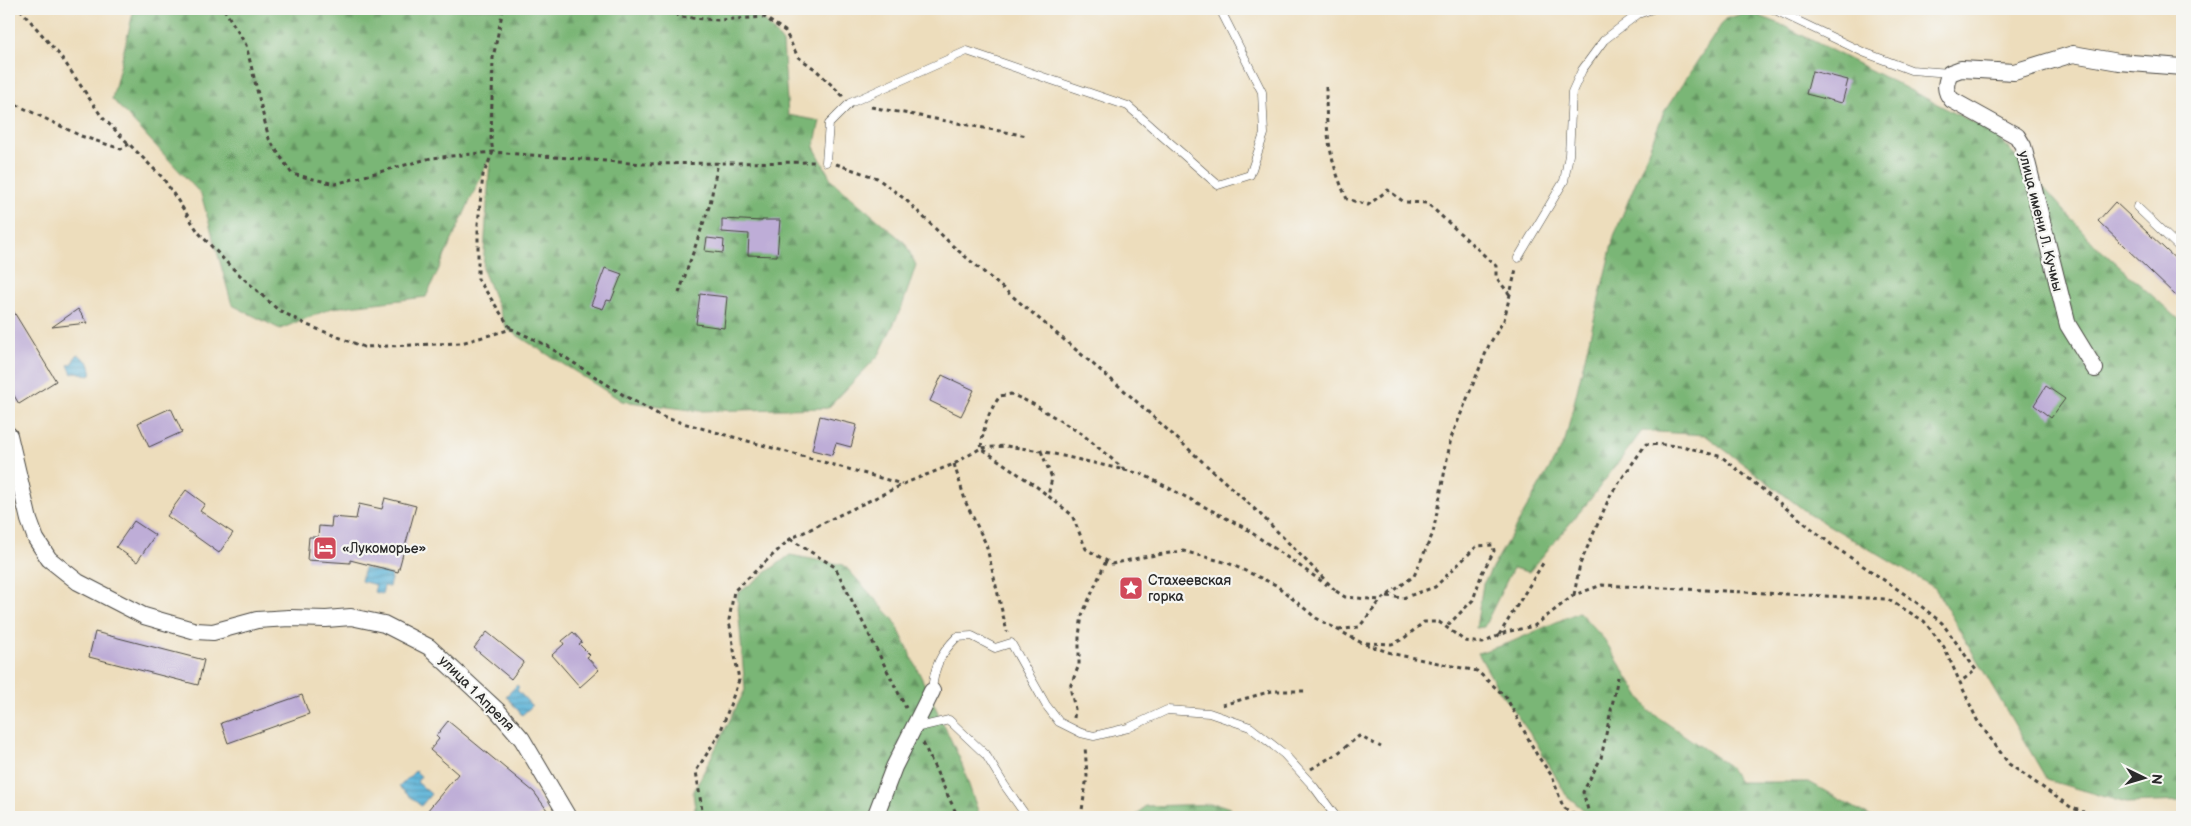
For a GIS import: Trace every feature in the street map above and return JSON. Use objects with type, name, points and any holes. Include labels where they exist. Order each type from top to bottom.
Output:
[{"type":"street","points":[[1950,73],[1961,69],[2014,72],[2073,54],[2118,62],[2182,66]]},
{"type":"street","name":"улица имени Л. Кучмы","points":[[1950,73],[1946,82],[1946,93],[1952,100],[2017,136],[2023,146],[2068,325],[2095,369]]},
{"type":"street","name":"улица 1 Апреля","points":[[9,435],[29,520],[36,539],[49,559],[78,582],[144,616],[196,631],[213,632],[257,620],[289,618],[326,619],[351,617],[384,624],[428,647],[497,710],[526,745],[568,817]]},
{"type":"street","points":[[874,817],[894,767],[932,691]]},
{"type":"lane","points":[[826,162],[829,124],[850,103],[966,51],[1128,106],[1218,185],[1250,175],[1264,134],[1262,92],[1220,9]]},
{"type":"lane","points":[[1518,258],[1564,181],[1569,155],[1572,92],[1582,70],[1604,40],[1638,14],[1652,9]]},
{"type":"lane","points":[[1773,9],[1863,52],[1911,70],[1950,73]]},
{"type":"lane","points":[[2137,207],[2182,250]]},
{"type":"lane","points":[[932,691],[933,672],[945,650],[958,637],[972,636],[995,648],[1011,643],[1046,705],[1059,722],[1070,728],[1080,733],[1094,736],[1128,728],[1167,710],[1209,713],[1250,727],[1284,754],[1336,817]]},
{"type":"lane","points":[[915,728],[949,720],[986,755],[1027,817]]},
{"type":"path","points":[[20,9],[62,58],[102,117],[163,178],[200,233],[229,266],[277,309],[306,325],[364,347],[461,343],[512,329]]},
{"type":"path","points":[[224,9],[246,45],[269,139],[292,174],[335,184],[431,158],[494,152],[642,164],[826,162],[878,178],[906,200],[954,247],[1126,392],[1259,513],[1336,591]]},
{"type":"path","points":[[504,9],[493,58],[491,138],[494,152],[483,175],[478,224],[478,279],[512,329],[546,345],[618,391],[665,418],[903,485]]},
{"type":"path","points":[[669,9],[680,17],[718,20],[764,17],[785,31],[798,57],[815,69],[850,103],[1027,136]]},
{"type":"path","points":[[1326,87],[1326,126],[1334,172],[1347,199],[1368,205],[1388,190],[1404,202],[1427,203],[1496,266],[1496,277],[1511,296]]},
{"type":"path","points":[[9,101],[81,136],[121,149],[129,144]]},
{"type":"path","points":[[680,294],[710,204],[718,162]]},
{"type":"path","points":[[1338,630],[1359,627],[1381,600],[1414,576],[1433,533],[1451,438],[1489,345],[1504,320],[1511,296],[1518,258]]},
{"type":"path","points":[[981,448],[983,430],[992,406],[1000,396],[1011,394],[1033,404],[1082,434],[1125,470]]},
{"type":"path","points":[[1574,595],[1580,564],[1611,494],[1646,444],[1682,446],[1722,457],[1832,544],[1912,599],[1942,623],[1976,670],[1960,682]]},
{"type":"path","points":[[702,816],[696,771],[720,733],[739,680],[729,620],[734,591],[790,539],[903,485],[954,464],[981,448],[1006,446],[1041,451],[1142,474],[1245,528],[1345,598],[1381,600]]},
{"type":"path","points":[[981,448],[1072,515],[1086,549],[1112,564],[1144,556],[1183,552],[1228,563],[1276,585],[1316,618],[1362,642],[1394,654],[1478,672],[1506,697],[1537,755],[1552,776],[1563,807],[1578,817]]},
{"type":"path","points":[[1041,451],[1052,478],[1048,496]]},
{"type":"path","points":[[954,464],[966,503],[986,544],[1011,643]]},
{"type":"path","points":[[790,539],[834,567],[958,817]]},
{"type":"path","points":[[1386,596],[1403,598],[1435,587],[1477,546],[1493,544],[1494,551],[1482,572],[1473,600],[1446,627]]},
{"type":"path","points":[[1498,635],[1545,560]]},
{"type":"path","points":[[1070,728],[1074,722],[1075,709],[1070,686],[1078,665],[1082,616],[1106,561]]},
{"type":"path","points":[[1362,642],[1392,644],[1403,639],[1424,622],[1439,622],[1465,641],[1483,643],[1498,635],[1534,626],[1574,595],[1602,585],[1887,599],[1924,621],[1944,647],[1978,720],[2008,764],[2072,808],[2098,817]]},
{"type":"path","points":[[1590,817],[1583,792],[1601,758],[1618,677]]},
{"type":"path","points":[[1197,712],[1272,691],[1306,692]]},
{"type":"path","points":[[1080,733],[1085,748],[1087,776],[1081,817]]},
{"type":"path","points":[[1302,774],[1338,753],[1359,736],[1381,747]]},
{"type":"green space","points":[[134,9],[735,9],[765,21],[783,43],[788,115],[820,121],[814,147],[832,181],[905,243],[916,265],[903,304],[879,355],[828,408],[699,411],[622,401],[507,329],[483,270],[490,157],[426,297],[332,308],[280,329],[232,305],[201,194],[112,99]]},
{"type":"green space","points":[[1749,12],[1778,23],[1996,134],[2094,244],[2182,322],[2182,801],[2126,803],[2047,780],[1935,588],[1808,513],[1705,435],[1642,431],[1589,501],[1529,572],[1513,568],[1484,627],[1476,628],[1483,584],[1565,441],[1614,236],[1664,112],[1725,19]]},
{"type":"green space","points":[[790,555],[844,565],[894,620],[960,759],[980,817],[696,817],[693,793],[745,690],[737,594]]},
{"type":"green space","points":[[1579,612],[1604,639],[1649,711],[1729,766],[1739,782],[1809,782],[1871,817],[1592,817],[1566,795],[1536,742],[1498,689],[1478,653],[1509,643]]},
{"type":"green space","points":[[1218,804],[1230,808],[1222,817],[1135,817],[1145,806]]},
{"type":"water","points":[[78,354],[89,363],[92,373],[89,376],[77,372],[72,374],[68,365],[73,363]]},
{"type":"water","points":[[364,568],[392,575],[389,587],[384,586],[382,594],[374,592],[376,585],[361,581]]},
{"type":"water","points":[[517,685],[519,687],[517,690],[532,706],[522,715],[506,696]]},
{"type":"water","points":[[415,771],[421,776],[417,782],[431,794],[421,806],[399,787]]},
{"type":"building","points":[[1812,71],[1848,80],[1842,103],[1806,94]]},
{"type":"building","points":[[2115,202],[2182,265],[2182,289],[2176,296],[2098,221]]},
{"type":"building","points":[[722,219],[780,220],[777,256],[748,255],[749,234],[722,232]]},
{"type":"building","points":[[707,238],[724,240],[723,253],[705,251]]},
{"type":"building","points":[[605,268],[622,274],[611,301],[607,300],[603,309],[591,305]]},
{"type":"building","points":[[700,294],[727,297],[724,328],[696,324]]},
{"type":"building","points":[[9,304],[56,381],[19,404],[9,387]]},
{"type":"building","points":[[78,309],[87,323],[52,327]]},
{"type":"building","points":[[942,375],[974,390],[961,416],[930,401]]},
{"type":"building","points":[[2046,386],[2065,399],[2051,418],[2034,405]]},
{"type":"building","points":[[171,408],[182,432],[149,447],[138,423]]},
{"type":"building","points":[[820,416],[857,425],[851,447],[836,443],[832,455],[812,450]]},
{"type":"building","points":[[186,490],[205,504],[200,511],[233,533],[219,553],[167,516]]},
{"type":"building","points":[[385,498],[416,506],[398,572],[350,560],[350,563],[307,560],[309,537],[318,537],[319,526],[331,527],[332,517],[356,519],[359,504],[382,509]]},
{"type":"building","points":[[134,521],[155,535],[137,562],[116,547]]},
{"type":"building","points":[[95,632],[204,660],[198,685],[89,657]]},
{"type":"building","points":[[487,632],[524,662],[511,679],[474,648]]},
{"type":"building","points":[[573,632],[582,642],[579,644],[590,655],[587,657],[599,670],[580,687],[552,655],[564,644],[562,641]]},
{"type":"building","points":[[302,695],[309,714],[228,743],[221,723]]},
{"type":"building","points":[[448,721],[534,792],[547,810],[537,817],[422,817],[458,774],[430,750],[439,739],[436,736]]},
{"type":"place","name":"«Лукоморье»","points":[[325,548]]},
{"type":"place","name":"Стахеевская горка","points":[[1131,588]]}]
